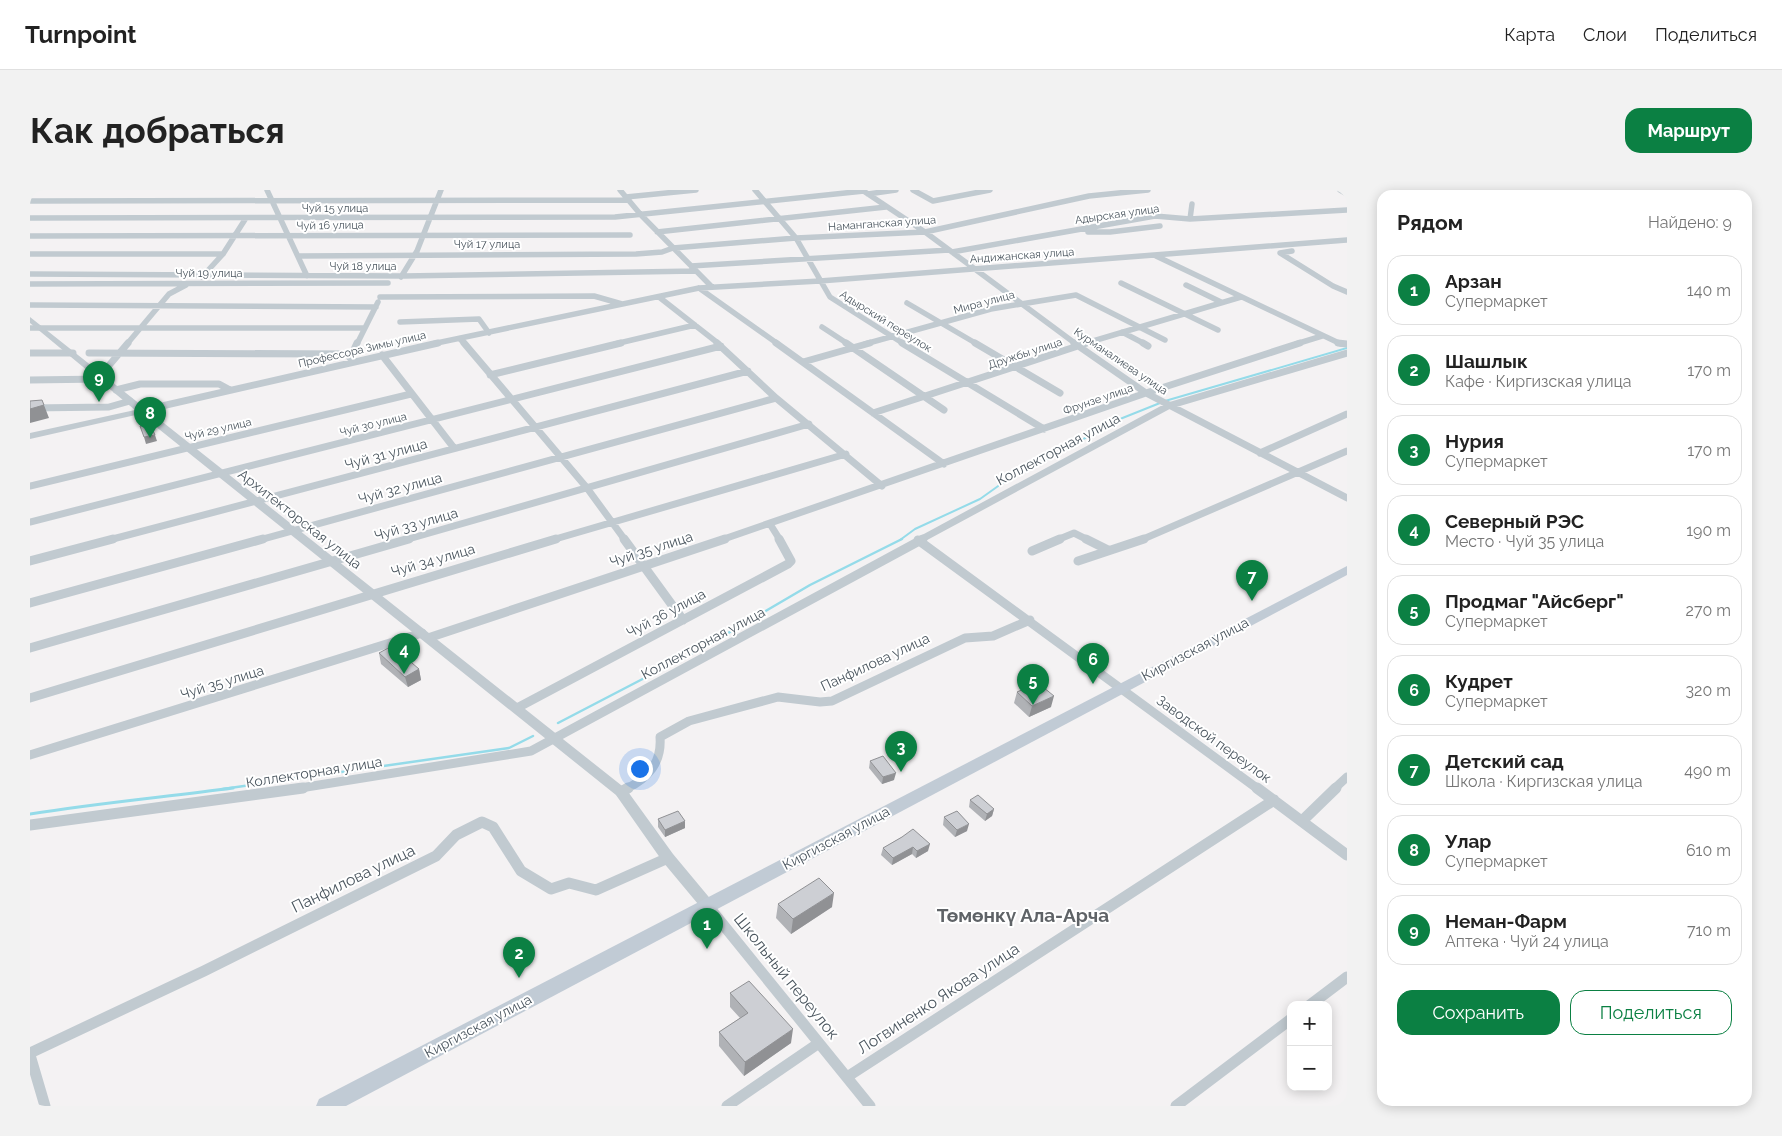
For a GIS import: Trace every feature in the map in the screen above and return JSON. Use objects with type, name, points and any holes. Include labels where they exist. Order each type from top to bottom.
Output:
[{"type":"main road","name":"Киргизская улица","points":[[326,1106],[1347,570]]},
{"type":"street","points":[[267,190],[282,218],[288,236],[300,256],[307,276]]},
{"type":"street","points":[[345,364],[354,354],[364,328],[388,283],[404,276],[416,254],[438,202],[441,190]]},
{"type":"street","points":[[620,190],[657,232],[712,287]]},
{"type":"street","points":[[30,201],[438,202],[628,199],[696,190]]},
{"type":"street","name":"Адырский переулок","points":[[756,190],[796,238],[830,297],[893,338],[1044,428]]},
{"type":"street","name":"Чуй 15 улица","points":[[30,218],[615,217],[896,190]]},
{"type":"street","points":[[913,190],[932,201],[986,190]]},
{"type":"street","points":[[1102,190],[1109,194]]},
{"type":"street","name":"Наманганская улица","points":[[673,248],[796,238],[925,232],[1109,194],[1148,190]]},
{"type":"street","name":"Курманалиева улица","points":[[865,192],[925,232],[1079,347],[1146,393],[1347,498]]},
{"type":"street","points":[[1190,219],[1192,204]]},
{"type":"street","points":[[657,232],[886,207]]},
{"type":"street","name":"Адырская улица","points":[[690,266],[950,251],[1155,216],[1190,219],[1347,210]]},
{"type":"street","points":[[30,380],[101,378],[169,294],[206,275],[223,254],[246,218]]},
{"type":"street","points":[[1066,232],[1110,232],[1160,226]]},
{"type":"street","name":"Чуй 16 улица","points":[[30,236],[630,235]]},
{"type":"street","name":"Андижанская улица","points":[[699,288],[820,281],[1347,240]]},
{"type":"street","points":[[1347,245],[1280,254],[1333,286],[1347,292]]},
{"type":"street","name":"Чуй 17 улица","points":[[300,256],[636,254],[662,252],[673,248]]},
{"type":"street","points":[[30,254],[223,254]]},
{"type":"street","points":[[1156,256],[1345,347]]},
{"type":"street","name":"Чуй 18 улица","points":[[30,274],[404,276],[696,271]]},
{"type":"street","name":"Чуй 19 улица","points":[[30,284],[388,283]]},
{"type":"street","points":[[1121,283],[1218,330]]},
{"type":"street","points":[[1186,285],[1221,302]]},
{"type":"street","points":[[699,288],[944,464]]},
{"type":"street","name":"Профессора Зимы улица","points":[[30,436],[345,364],[699,288]]},
{"type":"street","name":"Мира улица","points":[[802,362],[992,309],[1076,295],[1165,340]]},
{"type":"street","points":[[380,297],[594,296],[622,304]]},
{"type":"street","name":"Дружбы улица","points":[[873,413],[1079,347],[1138,326],[1241,296]]},
{"type":"street","points":[[659,297],[721,346],[776,398],[846,454],[882,486]]},
{"type":"street","points":[[907,303],[1060,393]]},
{"type":"street","points":[[30,305],[376,307]]},
{"type":"street","name":"Архитекторская улица","points":[[30,319],[73,353],[140,411],[556,738]]},
{"type":"street","points":[[400,322],[478,319],[489,333]]},
{"type":"street","points":[[490,375],[695,325]]},
{"type":"street","points":[[822,327],[944,410]]},
{"type":"street","points":[[30,328],[364,328]]},
{"type":"street","points":[[1122,332],[1148,346]]},
{"type":"street","name":"Фрунзе улица","points":[[882,486],[1146,393],[1322,336]]},
{"type":"street","points":[[460,339],[587,488],[683,620]]},
{"type":"street","name":"Чуй 30 улица","points":[[30,522],[221,475],[721,346]]},
{"type":"street","name":"Коллекторная улица","points":[[30,825],[326,785],[531,751],[1168,406],[1345,347]]},
{"type":"street","points":[[30,354],[73,353]]},
{"type":"street","points":[[89,353],[354,354]]},
{"type":"street","points":[[382,356],[454,448]]},
{"type":"street","name":"Чуй 31 улица","points":[[30,561],[748,371]]},
{"type":"street","points":[[116,390],[140,384],[219,384],[230,390]]},
{"type":"street","name":"Чуй 29 улица","points":[[30,486],[411,394]]},
{"type":"street","name":"Чуй 32 улица","points":[[30,603],[776,398]]},
{"type":"street","points":[[30,408],[109,407],[130,402]]},
{"type":"street","points":[[1260,452],[1347,414]]},
{"type":"street","name":"Чуй 33 улица","points":[[30,648],[809,424]]},
{"type":"street","points":[[1078,561],[1108,550],[1127,546],[1347,451]]},
{"type":"street","name":"Чуй 34 улица","points":[[30,698],[372,593],[846,454]]},
{"type":"street","name":"Чуй 35 улица","points":[[30,755],[425,636],[882,486]]},
{"type":"street","name":"Чуй 36 улица","points":[[517,708],[791,560],[770,524]]},
{"type":"street","points":[[1032,551],[1074,533],[1108,550]]},
{"type":"street","name":"Заводской переулок","points":[[918,540],[1122,687],[1347,855]]},
{"type":"street","name":"Панфилова улица","points":[[621,792],[639,782],[657,766],[662,752],[660,737],[671,728],[700,716],[740,709],[782,696],[821,704],[832,701],[965,638],[993,636],[1030,620]]},
{"type":"street","name":"Школьный переулок","points":[[556,738],[621,792],[668,858],[870,1106]]},
{"type":"street","points":[[1302,821],[1347,777]]},
{"type":"street","name":"Логвиненко Якова улица","points":[[847,1077],[1274,800]]},
{"type":"street","name":"Панфилова улица","points":[[30,1054],[204,971],[436,856],[452,836],[465,828],[482,822],[492,827],[521,871],[551,889],[569,883],[596,890],[668,858]]},
{"type":"street","points":[[1315,1001],[1347,977]]},
{"type":"street","points":[[1176,1106],[1287,1023]]},
{"type":"street","points":[[727,1106],[819,1043]]},
{"type":"street","points":[[30,1054],[45,1106]]},
{"type":"building","points":[[42,400],[44,405],[30,409],[30,401]]},
{"type":"building","points":[[150,424],[155,435],[144,437],[140,426]]},
{"type":"building","points":[[392,646],[419,669],[405,677],[379,653]]},
{"type":"building","points":[[1038,683],[1054,696],[1032,706],[1017,692]]},
{"type":"building","points":[[883,756],[896,773],[883,777],[870,761]]},
{"type":"building","points":[[978,795],[994,809],[987,814],[970,800]]},
{"type":"building","points":[[678,811],[685,821],[665,830],[658,819]]},
{"type":"building","points":[[957,811],[969,824],[957,830],[944,817]]},
{"type":"building","points":[[913,829],[930,844],[917,851],[913,847],[893,858],[883,848],[902,837]]},
{"type":"building","points":[[819,878],[834,893],[793,919],[778,904]]},
{"type":"building","points":[[749,981],[793,1029],[745,1062],[719,1032],[748,1013],[730,993]]},
{"type":"waterway","points":[[1165,401],[1347,348]]},
{"type":"waterway","points":[[900,540],[915,529],[980,499],[1001,484],[1120,419],[1160,403]]},
{"type":"waterway","points":[[558,723],[706,646],[810,585],[900,540]]},
{"type":"waterway","points":[[223,789],[509,748],[533,736]]},
{"type":"waterway","points":[[30,814],[233,788]]},
{"type":"place","name":"Неман-Фарм","points":[[99,402]]},
{"type":"place","name":"Улар","points":[[150,438]]},
{"type":"place","name":"Детский сад","points":[[1252,601]]},
{"type":"place","name":"Северный РЭС","points":[[404,674]]},
{"type":"place","name":"Кудрет","points":[[1093,684]]},
{"type":"place","name":"Продмаг \"Айсберг\"","points":[[1033,705]]},
{"type":"place","name":"Нурия","points":[[901,772]]},
{"type":"place","name":"Арзан","points":[[707,949]]},
{"type":"place","name":"Шашлык","points":[[519,978]]},
{"type":"district","name":"Төмөнкү Ала-Арча","points":[[1023,915]]}]
